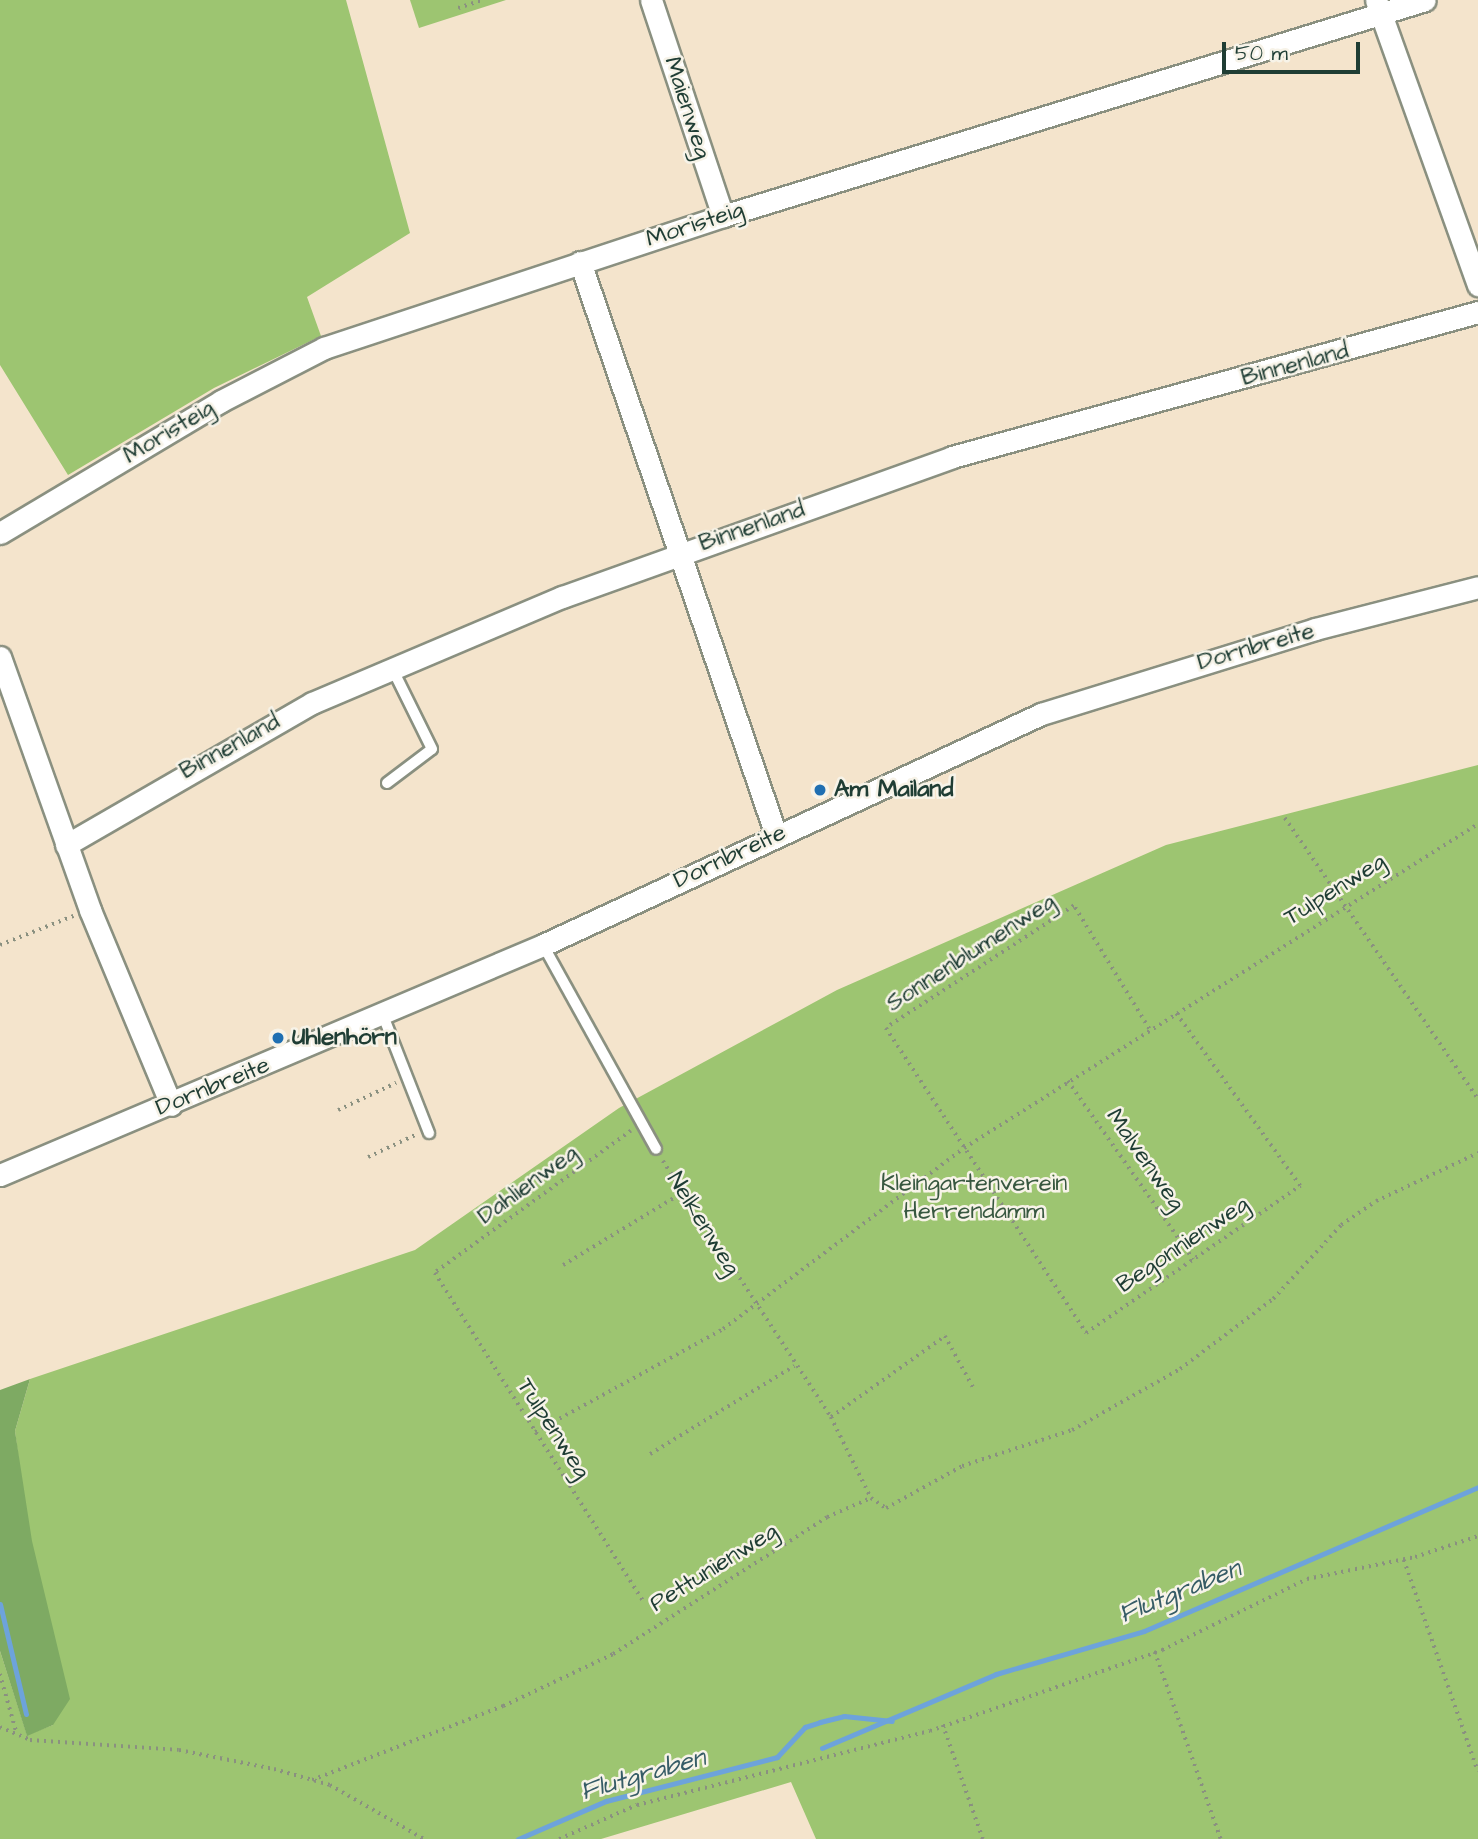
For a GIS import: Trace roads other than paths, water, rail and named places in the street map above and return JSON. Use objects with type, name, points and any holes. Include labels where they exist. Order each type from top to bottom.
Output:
[{"type":"street","name":"Maienweg","points":[[651,0],[723,216]]},
{"type":"street","name":"Moristeig","points":[[0,533],[221,401],[324,348],[580,262],[1378,8],[1425,0]]},
{"type":"street","points":[[1378,8],[1478,285]]},
{"type":"street","points":[[580,262],[682,552],[776,835]]},
{"type":"street","name":"Binnenland","points":[[66,845],[216,753],[392,668],[682,552],[952,457],[1478,312]]},
{"type":"street","name":"Dornbreite","points":[[0,1175],[171,1105],[543,945],[1041,714],[1302,633],[1478,587]]},
{"type":"street","points":[[0,657],[90,909],[171,1105]]},
{"type":"lane","points":[[387,783],[432,749],[392,668]]},
{"type":"lane","name":"Nelkenweg","points":[[543,945],[656,1149]]},
{"type":"lane","points":[[383,1013],[428,1131]]},
{"type":"waterway","name":"Flutgraben","points":[[822,1748],[996,1674],[1144,1631],[1478,1487]]},
{"type":"waterway","points":[[0,1604],[26,1714]]},
{"type":"waterway","name":"Flutgraben","points":[[518,1839],[606,1801],[777,1757],[805,1727],[820,1722],[844,1716],[892,1721]]},
{"type":"place","name":"Am Mailand","points":[[820,790]]},
{"type":"place","name":"Uhlenhörn","points":[[278,1038]]},
{"type":"park label","name":"Kleingartenverein Herrendamm","points":[[974,1198]]}]
